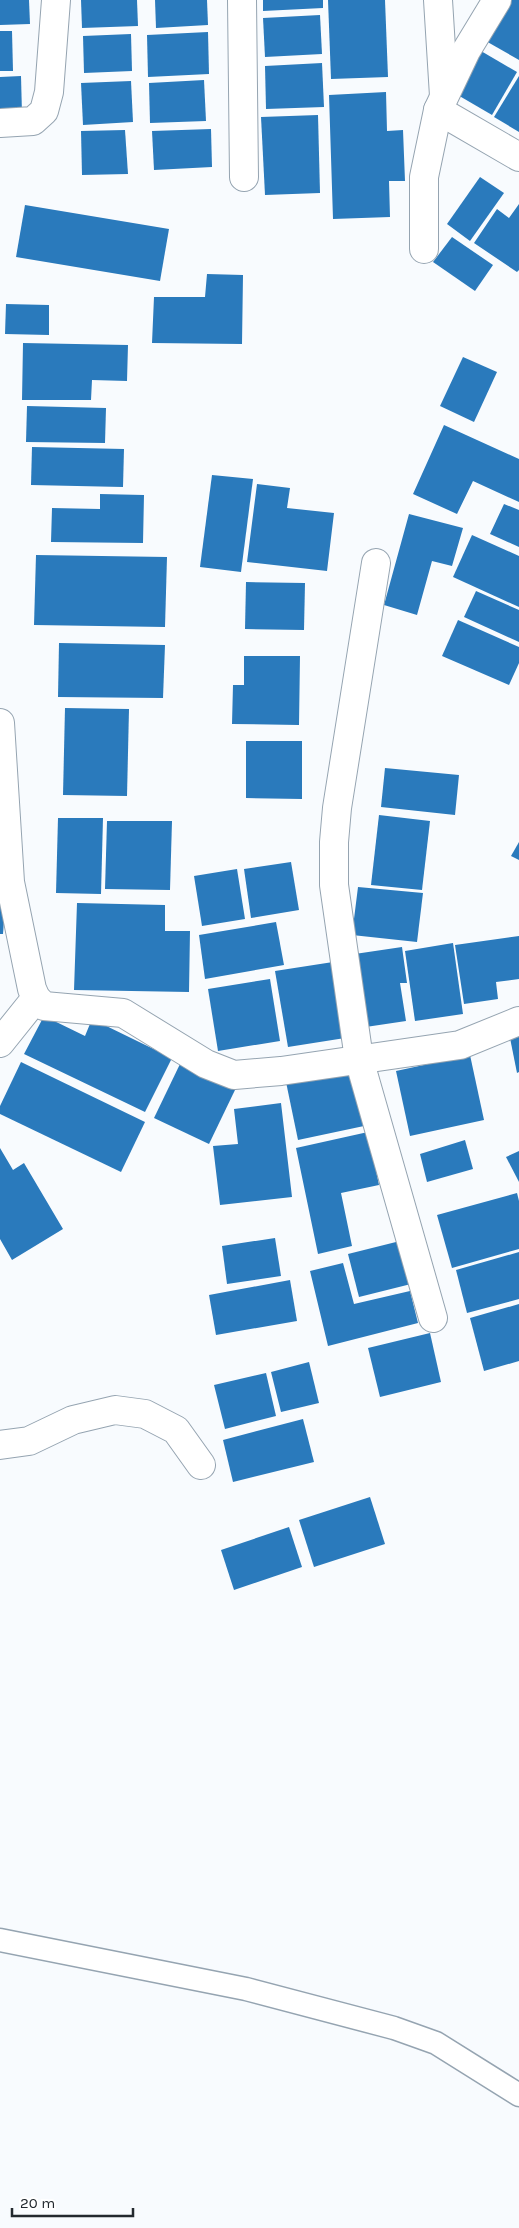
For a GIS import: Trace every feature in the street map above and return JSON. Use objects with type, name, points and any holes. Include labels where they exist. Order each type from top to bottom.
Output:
[{"type":"street","points":[[0,123],[33,121],[44,111],[49,92],[56,0]]},
{"type":"street","points":[[242,0],[244,177]]},
{"type":"street","points":[[438,0],[441,103]]},
{"type":"street","points":[[424,249],[424,177],[441,103],[466,51],[497,0]]},
{"type":"street","points":[[441,103],[519,158]]},
{"type":"street","points":[[376,563],[337,808],[334,842],[334,885],[359,1060],[433,1318]]},
{"type":"street","points":[[0,723],[4,861],[32,989],[36,998],[44,1006],[123,1013],[206,1064],[234,1074],[281,1071],[460,1044],[519,1020]]},
{"type":"street","points":[[0,1043],[36,998]]},
{"type":"street","points":[[0,1445],[29,1441],[73,1420],[115,1410],[145,1414],[176,1430],[201,1465]]},
{"type":"lane","points":[[0,1940],[246,1990],[394,2028],[436,2043],[519,2095]]},
{"type":"building","points":[[0,0],[29,0],[30,24],[0,25]]},
{"type":"building","points":[[81,0],[137,0],[138,26],[82,28]]},
{"type":"building","points":[[155,0],[207,0],[208,25],[156,28]]},
{"type":"building","points":[[263,0],[323,0],[323,8],[263,11]]},
{"type":"building","points":[[328,0],[385,0],[388,77],[331,79]]},
{"type":"building","points":[[508,0],[519,0],[519,60],[484,40]]},
{"type":"building","points":[[320,15],[322,54],[265,57],[263,18]]},
{"type":"building","points":[[0,31],[12,31],[13,71],[0,71]]},
{"type":"building","points":[[208,32],[209,74],[148,77],[147,35]]},
{"type":"building","points":[[131,34],[132,71],[84,73],[83,36]]},
{"type":"building","points":[[481,51],[517,72],[492,115],[456,94]]},
{"type":"building","points":[[322,63],[324,107],[266,109],[265,66]]},
{"type":"building","points":[[21,76],[22,114],[0,115],[0,77]]},
{"type":"building","points":[[519,76],[519,132],[494,117]]},
{"type":"building","points":[[204,80],[206,121],[150,123],[149,83]]},
{"type":"building","points":[[131,81],[133,122],[83,125],[81,83]]},
{"type":"building","points":[[386,92],[387,131],[403,130],[405,181],[389,181],[390,217],[333,219],[329,95]]},
{"type":"building","points":[[318,115],[320,193],[265,195],[261,117]]},
{"type":"building","points":[[211,129],[212,167],[154,170],[152,131]]},
{"type":"building","points":[[125,130],[128,174],[82,175],[81,131]]},
{"type":"building","points":[[480,177],[504,193],[470,241],[447,224]]},
{"type":"building","points":[[519,204],[519,270],[517,272],[474,243],[497,209],[509,218]]},
{"type":"building","points":[[25,205],[169,229],[160,281],[16,257]]},
{"type":"building","points":[[452,237],[493,265],[475,291],[433,262]]},
{"type":"building","points":[[207,274],[243,275],[242,344],[152,343],[154,297],[205,297]]},
{"type":"building","points":[[6,304],[49,305],[49,335],[5,334]]},
{"type":"building","points":[[23,343],[128,345],[127,381],[92,380],[91,400],[22,400]]},
{"type":"building","points":[[463,357],[497,372],[474,422],[440,406]]},
{"type":"building","points":[[27,406],[106,408],[105,443],[26,442]]},
{"type":"building","points":[[444,425],[519,459],[519,502],[473,481],[457,514],[413,494]]},
{"type":"building","points":[[32,447],[124,449],[123,487],[31,485]]},
{"type":"building","points":[[212,475],[253,479],[241,572],[200,567]]},
{"type":"building","points":[[257,484],[290,488],[287,508],[334,513],[327,571],[247,562]]},
{"type":"building","points":[[100,494],[144,495],[143,543],[51,542],[52,508],[100,509]]},
{"type":"building","points":[[504,504],[519,510],[519,547],[490,534]]},
{"type":"building","points":[[409,514],[463,528],[452,566],[432,561],[417,615],[384,605]]},
{"type":"building","points":[[472,535],[519,556],[519,607],[453,577]]},
{"type":"building","points":[[36,555],[167,557],[165,627],[34,625]]},
{"type":"building","points":[[246,582],[305,583],[304,630],[245,629]]},
{"type":"building","points":[[476,591],[519,610],[519,642],[464,617]]},
{"type":"building","points":[[458,620],[519,647],[519,663],[509,685],[442,656]]},
{"type":"building","points":[[59,643],[165,645],[163,698],[58,697]]},
{"type":"building","points":[[244,656],[300,656],[299,725],[232,724],[233,685],[244,685]]},
{"type":"building","points":[[65,708],[129,709],[127,796],[63,795]]},
{"type":"building","points":[[246,741],[302,741],[302,799],[246,798]]},
{"type":"building","points":[[385,768],[459,775],[455,815],[381,807]]},
{"type":"building","points":[[379,815],[430,821],[422,890],[371,885]]},
{"type":"building","points":[[58,818],[103,818],[101,894],[56,893]]},
{"type":"building","points":[[107,821],[172,821],[170,890],[105,889]]},
{"type":"building","points":[[519,842],[519,860],[511,856]]},
{"type":"building","points":[[291,862],[299,910],[251,918],[244,869]]},
{"type":"building","points":[[237,869],[245,919],[202,926],[194,876]]},
{"type":"building","points":[[358,887],[423,893],[417,942],[352,935]]},
{"type":"building","points":[[77,903],[165,905],[165,931],[190,931],[189,992],[74,990]]},
{"type":"building","points":[[0,907],[5,907],[3,934],[0,934]]},
{"type":"building","points":[[276,922],[284,965],[205,979],[199,935]]},
{"type":"building","points":[[519,936],[519,979],[496,982],[498,999],[464,1004],[455,945]]},
{"type":"building","points":[[453,943],[463,1014],[415,1021],[405,951]]},
{"type":"building","points":[[402,947],[407,983],[400,983],[406,1021],[359,1028],[348,955]]},
{"type":"building","points":[[333,962],[345,1038],[288,1047],[275,971]]},
{"type":"building","points":[[270,979],[280,1041],[218,1051],[208,989]]},
{"type":"building","points":[[44,1016],[85,1036],[92,1019],[172,1058],[145,1112],[24,1054]]},
{"type":"building","points":[[519,1030],[519,1072],[517,1073],[509,1033]]},
{"type":"building","points":[[470,1055],[484,1120],[410,1136],[396,1071]]},
{"type":"building","points":[[21,1062],[145,1122],[121,1172],[0,1114],[0,1106]]},
{"type":"building","points":[[180,1064],[235,1090],[209,1144],[154,1118]]},
{"type":"building","points":[[352,1068],[364,1126],[298,1140],[286,1082]]},
{"type":"building","points":[[281,1103],[292,1197],[220,1205],[213,1146],[238,1144],[234,1109]]},
{"type":"building","points":[[368,1132],[379,1185],[341,1193],[352,1246],[318,1254],[296,1148]]},
{"type":"building","points":[[465,1140],[473,1169],[427,1182],[420,1154]]},
{"type":"building","points":[[0,1148],[13,1170],[24,1163],[63,1229],[12,1260],[0,1239]]},
{"type":"building","points":[[519,1151],[519,1182],[506,1157]]},
{"type":"building","points":[[517,1193],[519,1201],[519,1249],[452,1268],[437,1215]]},
{"type":"building","points":[[275,1238],[281,1276],[227,1284],[222,1246]]},
{"type":"building","points":[[400,1241],[411,1284],[359,1297],[348,1254]]},
{"type":"building","points":[[519,1252],[519,1299],[467,1313],[456,1270]]},
{"type":"building","points":[[343,1263],[354,1304],[410,1291],[418,1323],[328,1346],[310,1271]]},
{"type":"building","points":[[290,1280],[297,1321],[216,1335],[209,1295]]},
{"type":"building","points":[[519,1304],[519,1361],[484,1371],[470,1318]]},
{"type":"building","points":[[430,1333],[441,1382],[380,1397],[368,1348]]},
{"type":"building","points":[[309,1362],[319,1403],[281,1412],[271,1372]]},
{"type":"building","points":[[266,1373],[276,1416],[225,1429],[214,1385]]},
{"type":"building","points":[[303,1419],[314,1462],[233,1482],[223,1440]]},
{"type":"building","points":[[370,1497],[385,1544],[314,1567],[299,1520]]},
{"type":"building","points":[[289,1527],[302,1567],[234,1590],[221,1550]]}]
